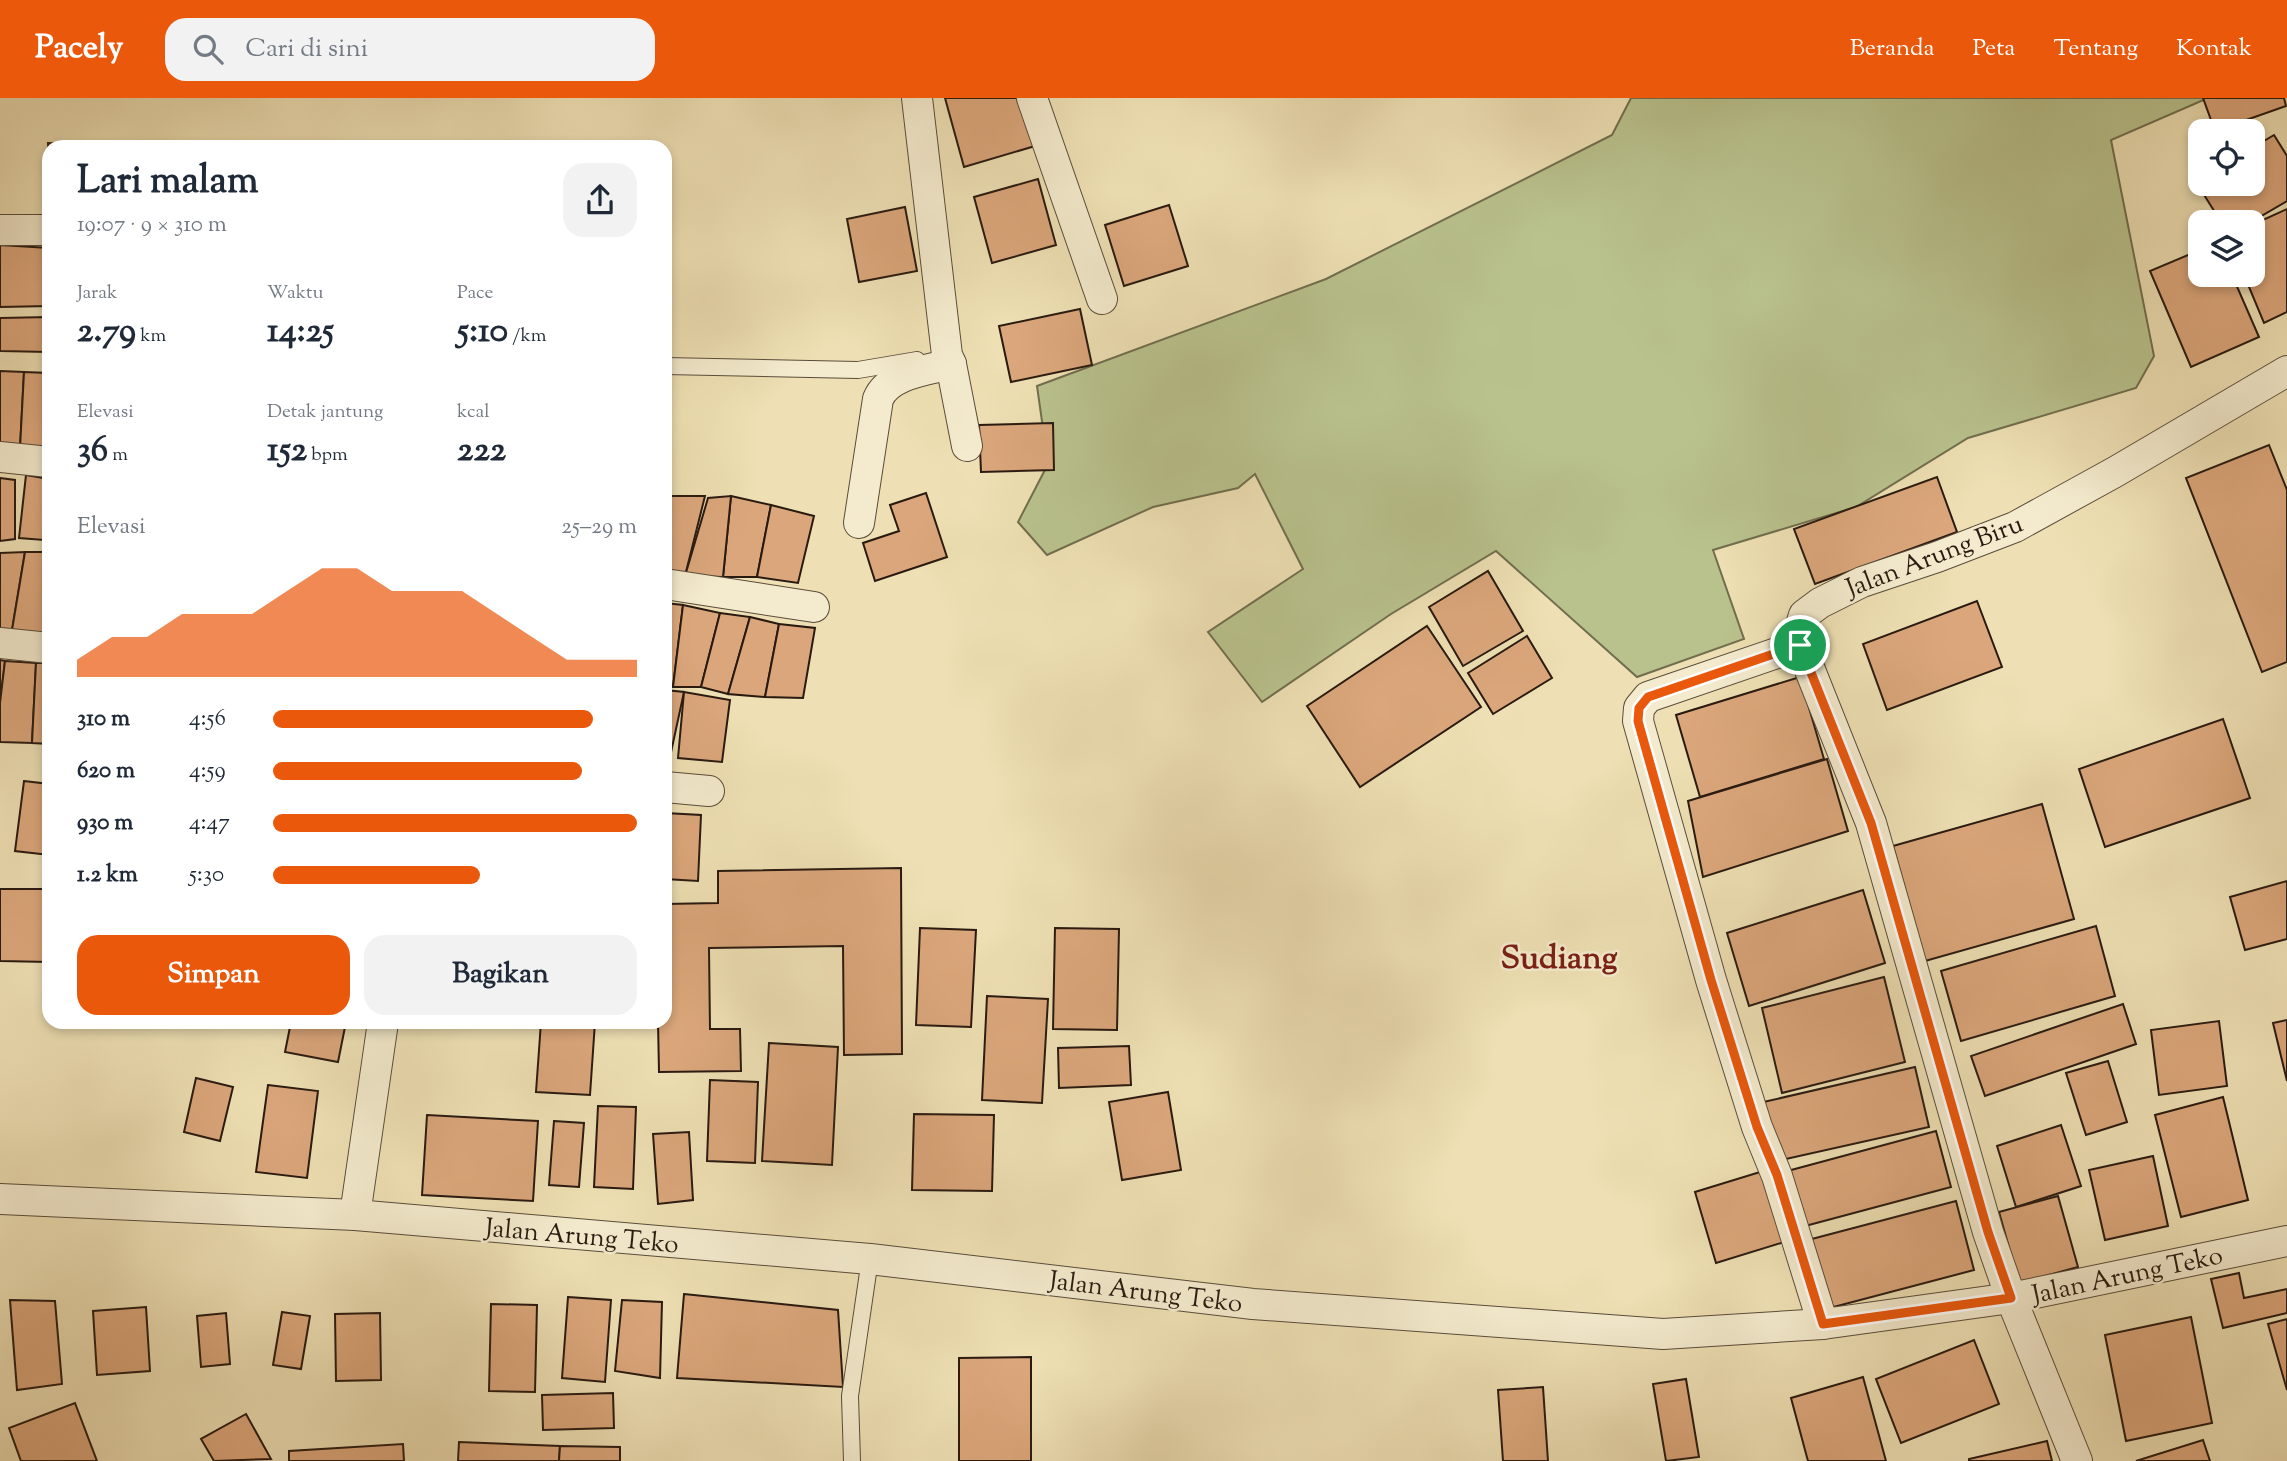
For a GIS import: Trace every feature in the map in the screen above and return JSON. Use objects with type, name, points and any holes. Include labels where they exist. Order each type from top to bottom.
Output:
[{"type":"street","points":[[917,98],[949,359],[967,446]]},
{"type":"street","points":[[1032,98],[1101,299]]},
{"type":"street","points":[[0,230],[42,230]]},
{"type":"street","points":[[859,523],[878,399],[882,390],[895,380],[949,359]]},
{"type":"street","name":"Jalan Arung Biru","points":[[1800,645],[1804,615],[1829,597],[1862,582],[2015,527],[2115,472],[2287,370]]},
{"type":"street","points":[[0,457],[42,461]]},
{"type":"street","points":[[672,585],[814,607]]},
{"type":"street","points":[[0,643],[42,647]]},
{"type":"street","points":[[1823,1324],[1777,1175],[1757,1127],[1711,980],[1638,721],[1639,708],[1648,697],[1800,645],[1871,823],[1988,1232],[2011,1298],[2077,1461]]},
{"type":"street","points":[[672,788],[709,791]]},
{"type":"street","points":[[355,1216],[382,1029]]},
{"type":"street","name":"Jalan Arung Teko","points":[[0,1199],[355,1216],[870,1259],[1253,1304],[1662,1334],[1823,1324],[2011,1298],[2287,1241]]},
{"type":"lane","points":[[672,366],[858,370],[949,359]]},
{"type":"lane","points":[[852,1461],[850,1396],[870,1259]]},
{"type":"green space","points":[[1631,98],[2208,98],[2111,140],[2154,356],[2136,388],[1968,438],[1856,507],[1713,550],[1744,639],[1637,677],[1496,551],[1391,614],[1262,702],[1208,632],[1303,569],[1255,474],[1238,488],[1153,507],[1047,555],[1018,522],[1048,464],[1037,386],[1326,279],[1612,135]]},
{"type":"building","points":[[945,98],[1039,98],[1052,141],[964,167]]},
{"type":"building","points":[[2203,98],[2284,98],[2286,106],[2249,119],[2211,119]]},
{"type":"building","points":[[2274,135],[2287,156],[2287,201],[2265,214],[2265,210],[2214,210],[2205,196],[2265,196],[2265,140]]},
{"type":"building","points":[[1038,179],[1056,245],[992,263],[974,197]]},
{"type":"building","points":[[1169,205],[1188,266],[1124,286],[1105,225]]},
{"type":"building","points":[[905,207],[917,271],[859,282],[847,219]]},
{"type":"building","points":[[2287,209],[2287,312],[2264,323],[2249,287],[2265,287],[2265,219]]},
{"type":"building","points":[[0,245],[42,248],[42,306],[0,307]]},
{"type":"building","points":[[2188,255],[2188,287],[2237,287],[2259,337],[2191,367],[2150,271]]},
{"type":"building","points":[[1080,309],[1092,365],[1011,382],[999,326]]},
{"type":"building","points":[[42,317],[42,352],[0,351],[0,318]]},
{"type":"building","points":[[0,371],[24,372],[20,448],[0,447]]},
{"type":"building","points":[[24,372],[42,373],[42,449],[20,448]]},
{"type":"building","points":[[1053,423],[1054,470],[981,472],[979,425]]},
{"type":"building","points":[[2269,445],[2287,490],[2287,662],[2262,672],[2186,478]]},
{"type":"building","points":[[26,475],[42,478],[42,540],[19,538]]},
{"type":"building","points":[[1937,477],[1957,532],[1815,584],[1794,529]]},
{"type":"building","points":[[0,478],[15,480],[15,539],[0,541]]},
{"type":"building","points":[[926,493],[947,557],[875,581],[863,543],[899,531],[890,505]]},
{"type":"building","points":[[672,496],[705,496],[685,576],[672,574]]},
{"type":"building","points":[[731,496],[771,505],[757,577],[723,577]]},
{"type":"building","points":[[731,496],[723,577],[685,576],[708,498]]},
{"type":"building","points":[[771,505],[814,516],[798,583],[757,577]]},
{"type":"building","points":[[25,552],[11,636],[0,636],[0,553]]},
{"type":"building","points":[[25,552],[42,552],[42,637],[11,636]]},
{"type":"building","points":[[1488,571],[1523,631],[1463,666],[1429,607]]},
{"type":"building","points":[[1977,601],[2002,667],[1887,710],[1863,644]]},
{"type":"building","points":[[672,604],[683,605],[672,687]]},
{"type":"building","points":[[683,605],[720,613],[701,687],[673,687]]},
{"type":"building","points":[[720,613],[750,617],[728,694],[701,687]]},
{"type":"building","points":[[750,617],[779,624],[765,697],[728,694]]},
{"type":"building","points":[[779,624],[815,628],[803,698],[765,697]]},
{"type":"building","points":[[1427,626],[1481,707],[1360,787],[1307,706]]},
{"type":"building","points":[[1527,636],[1552,678],[1493,714],[1468,673]]},
{"type":"building","points":[[0,660],[5,661],[0,703]]},
{"type":"building","points":[[5,661],[36,663],[32,743],[0,742],[0,703]]},
{"type":"building","points":[[36,663],[42,663],[42,744],[32,743]]},
{"type":"building","points":[[1800,677],[1824,759],[1700,797],[1676,715]]},
{"type":"building","points":[[672,691],[684,692],[672,748]]},
{"type":"building","points":[[684,692],[730,700],[722,762],[678,758]]},
{"type":"building","points":[[2223,719],[2250,798],[2105,847],[2079,769]]},
{"type":"building","points":[[1827,759],[1848,831],[1703,877],[1688,801]]},
{"type":"building","points":[[24,781],[42,783],[42,854],[15,851]]},
{"type":"building","points":[[2042,804],[2074,919],[1925,961],[1893,846]]},
{"type":"building","points":[[672,813],[701,815],[698,881],[672,879]]},
{"type":"building","points":[[901,868],[902,1054],[844,1055],[843,946],[709,948],[710,1029],[740,1029],[741,1071],[659,1072],[658,1029],[672,1029],[672,904],[718,903],[718,871]]},
{"type":"building","points":[[2287,881],[2287,939],[2245,950],[2230,897]]},
{"type":"building","points":[[0,889],[42,889],[42,962],[0,961]]},
{"type":"building","points":[[1863,890],[1885,963],[1749,1006],[1727,933]]},
{"type":"building","points":[[2096,926],[2115,996],[1961,1041],[1941,971]]},
{"type":"building","points":[[920,928],[976,930],[971,1027],[916,1025]]},
{"type":"building","points":[[1055,928],[1119,929],[1117,1030],[1053,1029]]},
{"type":"building","points":[[1884,977],[1905,1062],[1782,1093],[1762,1008]]},
{"type":"building","points":[[987,996],[1048,999],[1042,1103],[982,1100]]},
{"type":"building","points":[[2123,1004],[2136,1044],[1985,1096],[1971,1056]]},
{"type":"building","points":[[2287,1020],[2287,1081],[2273,1023]]},
{"type":"building","points":[[2219,1021],[2227,1086],[2159,1095],[2151,1030]]},
{"type":"building","points":[[290,1029],[345,1029],[338,1062],[285,1052]]},
{"type":"building","points":[[540,1029],[595,1029],[590,1095],[536,1092]]},
{"type":"building","points":[[769,1043],[838,1047],[832,1165],[762,1161]]},
{"type":"building","points":[[1129,1046],[1131,1085],[1059,1088],[1058,1048]]},
{"type":"building","points":[[2108,1061],[2127,1122],[2086,1135],[2066,1073]]},
{"type":"building","points":[[1915,1067],[1929,1127],[1772,1162],[1759,1103]]},
{"type":"building","points":[[196,1078],[233,1087],[220,1141],[184,1132]]},
{"type":"building","points":[[710,1080],[758,1082],[755,1163],[707,1161]]},
{"type":"building","points":[[268,1085],[318,1091],[307,1178],[256,1172]]},
{"type":"building","points":[[1168,1092],[1181,1170],[1122,1180],[1109,1102]]},
{"type":"building","points":[[2223,1097],[2248,1200],[2181,1217],[2155,1115]]},
{"type":"building","points":[[598,1106],[636,1107],[633,1189],[594,1187]]},
{"type":"building","points":[[914,1114],[994,1115],[992,1191],[912,1190]]},
{"type":"building","points":[[427,1115],[538,1121],[533,1201],[422,1195]]},
{"type":"building","points":[[554,1121],[584,1123],[579,1187],[549,1185]]},
{"type":"building","points":[[2061,1125],[2081,1186],[2016,1207],[1997,1146]]},
{"type":"building","points":[[1936,1131],[1951,1187],[1794,1229],[1780,1173]]},
{"type":"building","points":[[689,1132],[693,1200],[658,1204],[653,1134]]},
{"type":"building","points":[[2153,1156],[2168,1226],[2105,1240],[2089,1170]]},
{"type":"building","points":[[1773,1168],[1794,1239],[1716,1263],[1695,1192]]},
{"type":"building","points":[[2058,1196],[2078,1267],[2019,1283],[1999,1212]]},
{"type":"building","points":[[1956,1201],[1974,1270],[1826,1309],[1808,1240]]},
{"type":"building","points":[[2239,1273],[2244,1298],[2287,1289],[2287,1313],[2223,1328],[2211,1279]]},
{"type":"building","points":[[684,1294],[838,1310],[843,1387],[677,1378]]},
{"type":"building","points":[[568,1297],[611,1300],[605,1382],[562,1378]]},
{"type":"building","points":[[10,1300],[55,1301],[62,1384],[17,1390]]},
{"type":"building","points":[[622,1300],[662,1302],[660,1378],[615,1371]]},
{"type":"building","points":[[491,1304],[537,1305],[535,1392],[489,1391]]},
{"type":"building","points":[[146,1307],[150,1371],[97,1375],[93,1311]]},
{"type":"building","points":[[282,1312],[310,1316],[301,1369],[273,1365]]},
{"type":"building","points":[[226,1313],[230,1364],[201,1367],[197,1316]]},
{"type":"building","points":[[380,1313],[381,1380],[336,1381],[335,1314]]},
{"type":"building","points":[[2191,1317],[2212,1423],[2126,1441],[2105,1335]]},
{"type":"building","points":[[2287,1319],[2287,1390],[2268,1324]]},
{"type":"building","points":[[1974,1340],[1999,1404],[1901,1443],[1876,1379]]},
{"type":"building","points":[[1031,1357],[1031,1461],[959,1461],[959,1358]]},
{"type":"building","points":[[1863,1377],[1886,1461],[1808,1461],[1791,1398]]},
{"type":"building","points":[[1686,1379],[1699,1457],[1666,1461],[1653,1384]]},
{"type":"building","points":[[1543,1387],[1548,1461],[1503,1461],[1498,1390]]},
{"type":"building","points":[[613,1393],[614,1428],[543,1430],[542,1395]]},
{"type":"building","points":[[75,1403],[97,1461],[21,1461],[9,1428]]},
{"type":"building","points":[[246,1414],[271,1459],[214,1461],[201,1439]]},
{"type":"building","points":[[2203,1440],[2210,1461],[2136,1461]]},
{"type":"building","points":[[2047,1441],[2052,1461],[1969,1461],[1969,1459]]},
{"type":"building","points":[[459,1442],[560,1446],[559,1461],[458,1461]]},
{"type":"building","points":[[403,1444],[404,1461],[289,1461],[289,1451]]},
{"type":"building","points":[[560,1446],[620,1447],[620,1461],[559,1461]]},
{"type":"district","name":"Sudiang","points":[[1559,956]]},
{"type":"route","points":[[1800,645],[1871,823],[1988,1232],[2011,1298],[1823,1324],[1777,1175],[1757,1127],[1711,980],[1638,721],[1639,708],[1648,697],[1800,645]]}]
